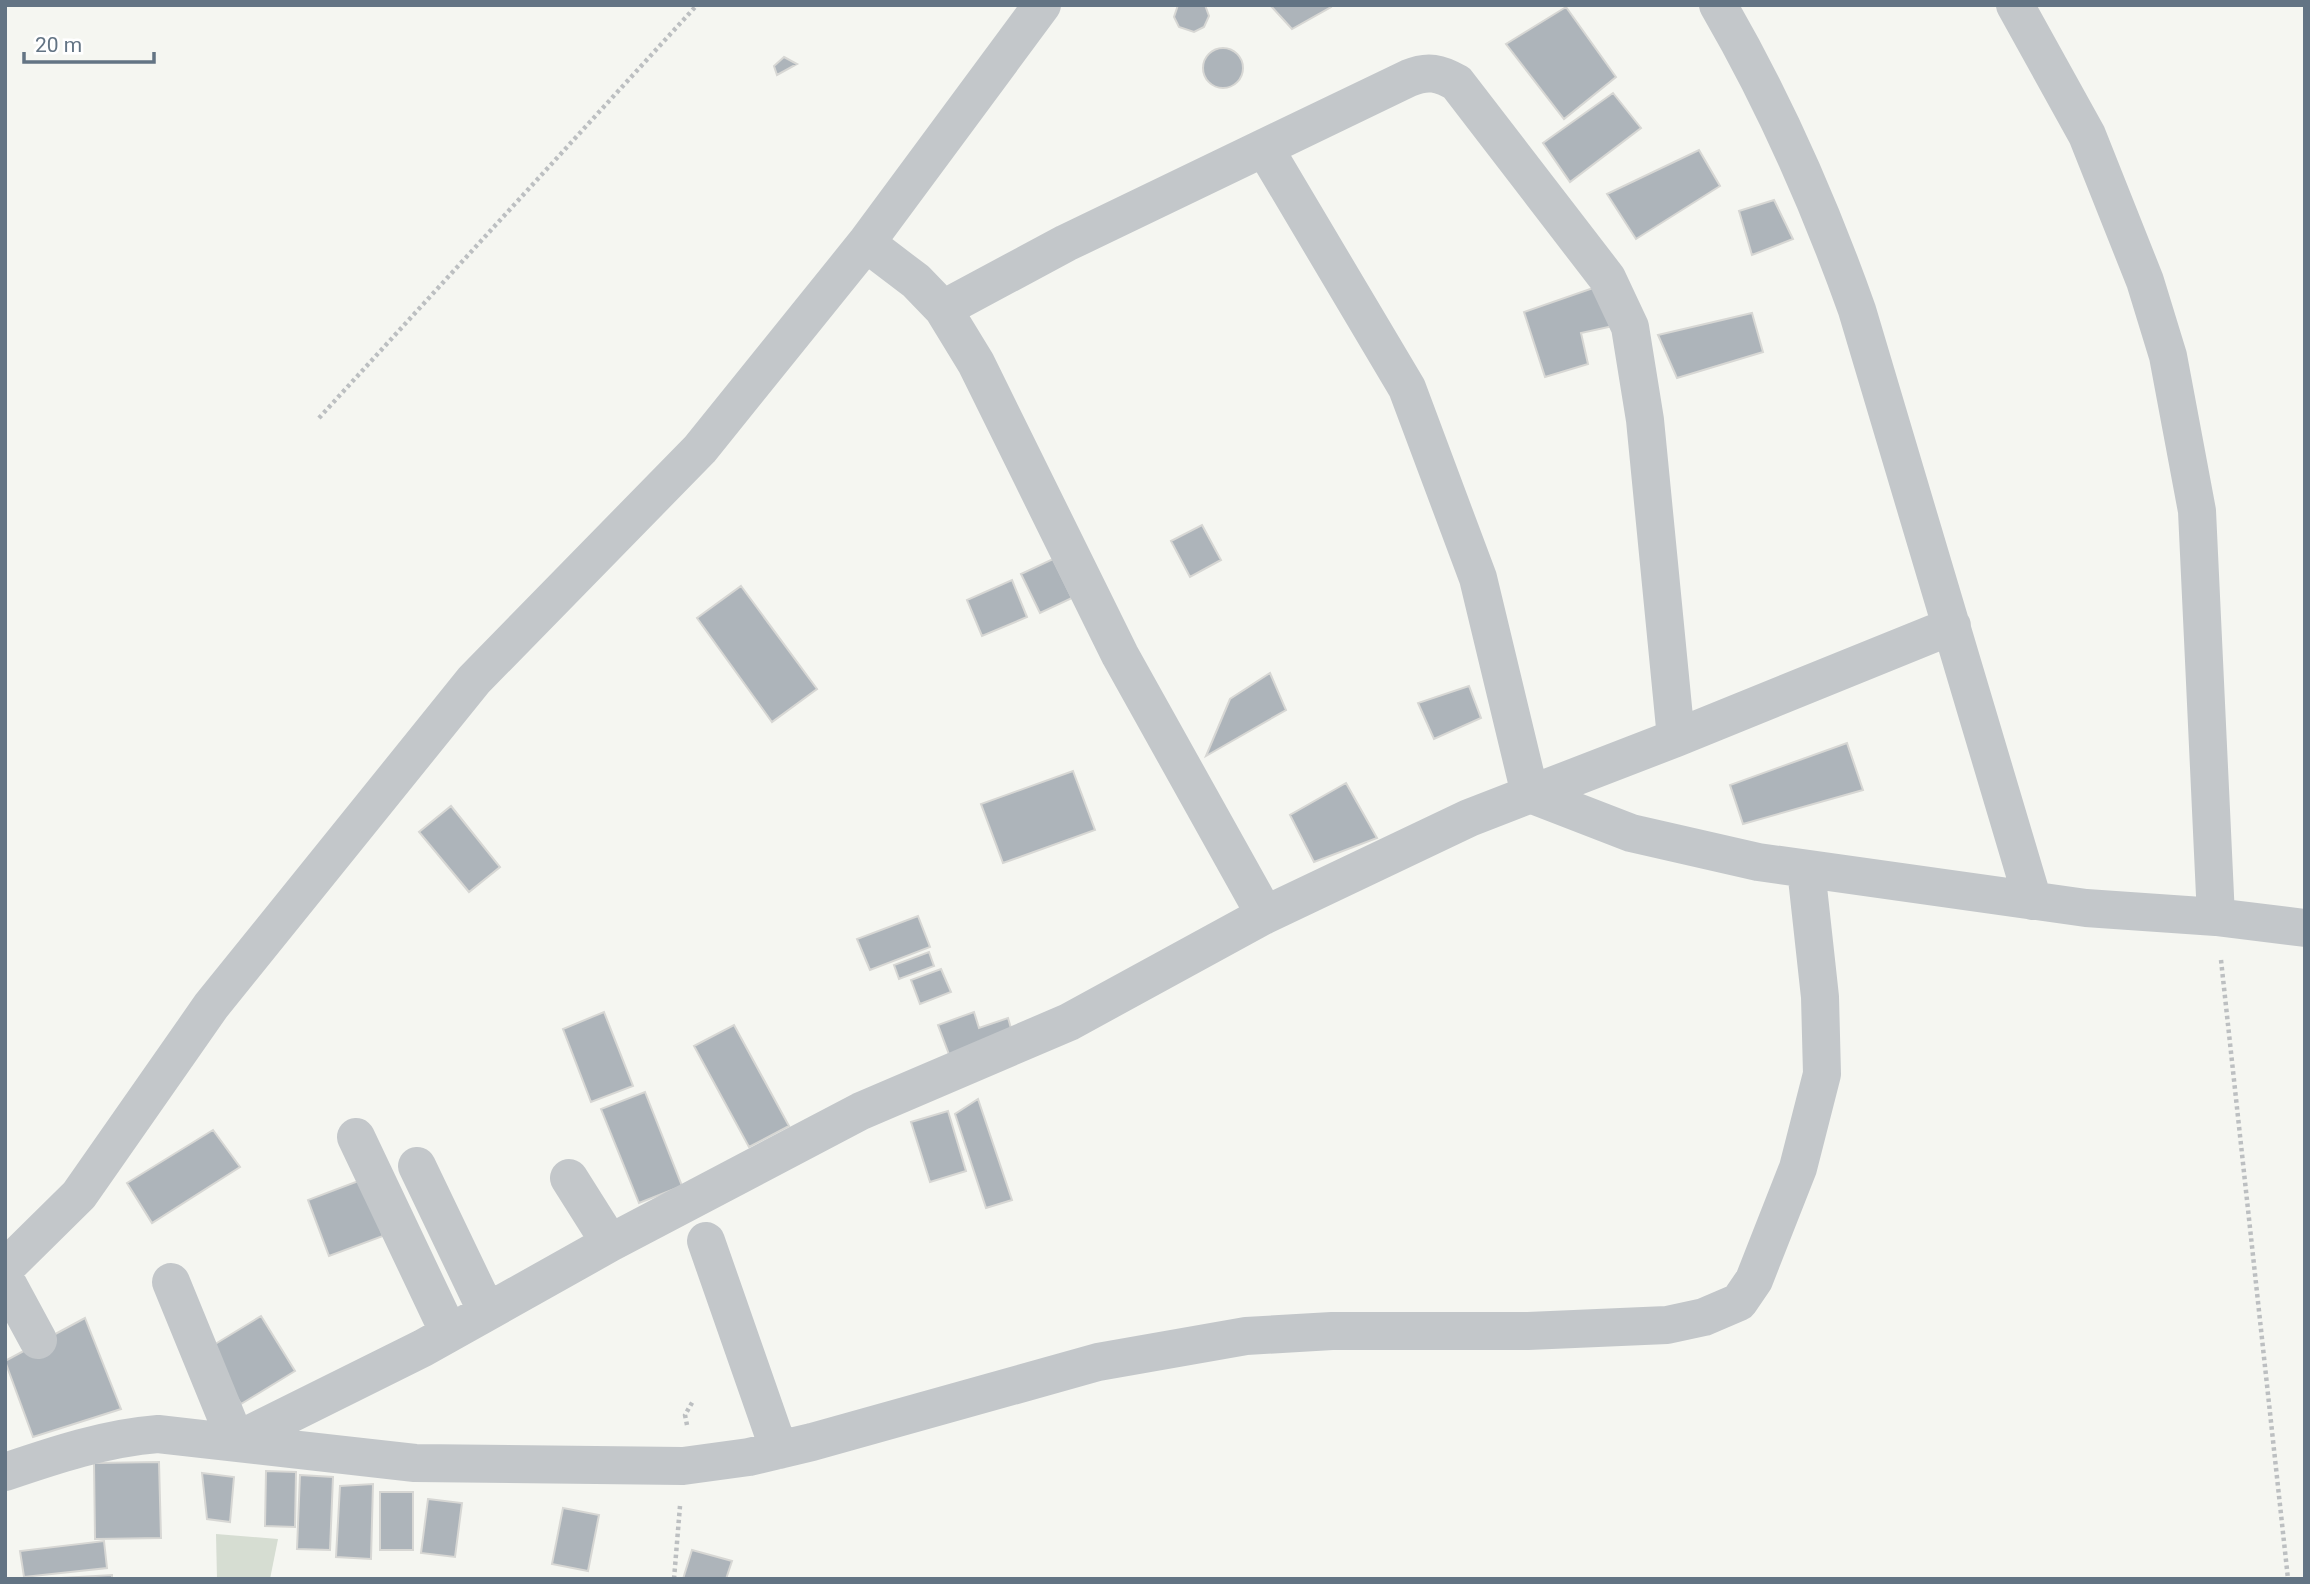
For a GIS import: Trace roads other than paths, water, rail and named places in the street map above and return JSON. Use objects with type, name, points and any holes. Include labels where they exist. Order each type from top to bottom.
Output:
[{"type":"street","points":[[5,1268],[79,1195],[211,1006],[474,680],[700,449],[866,243],[1042,5]]},
{"type":"street","points":[[1718,5],[1794,146],[1828,227],[1857,310],[2033,901]]},
{"type":"street","points":[[2015,5],[2069,100],[2118,208],[2146,281],[2176,395],[2197,511],[2216,917]]},
{"type":"street","points":[[943,309],[1066,243],[1409,78],[1424,72],[1442,74],[1457,83],[1607,278],[1630,327],[1645,420],[1676,738]]},
{"type":"street","points":[[1265,149],[1407,388],[1478,578],[1530,794]]},
{"type":"street","points":[[866,243],[916,281],[943,309],[976,363],[1120,656],[1265,915]]},
{"type":"street","points":[[236,1441],[449,1333],[610,1243],[862,1111],[1069,1022],[1265,915],[1469,818],[1676,738],[1952,626]]},
{"type":"street","points":[[1530,794],[1631,833],[1758,862],[2086,908],[2216,917],[2305,928]]},
{"type":"street","points":[[5,1472],[132,1436],[159,1434],[415,1462],[566,1467],[683,1466],[779,1450],[1098,1362],[1246,1336],[1332,1331],[1528,1331],[1667,1325],[1704,1317],[1739,1302],[1754,1280],[1798,1168],[1822,1074],[1820,998],[1806,869]]},
{"type":"street","points":[[356,1137],[449,1333]]},
{"type":"street","points":[[417,1166],[486,1312]]},
{"type":"street","points":[[569,1178],[610,1243]]},
{"type":"street","points":[[706,1241],[779,1450]]},
{"type":"street","points":[[5,1279],[38,1340]]},
{"type":"street","points":[[171,1282],[236,1441]]}]
